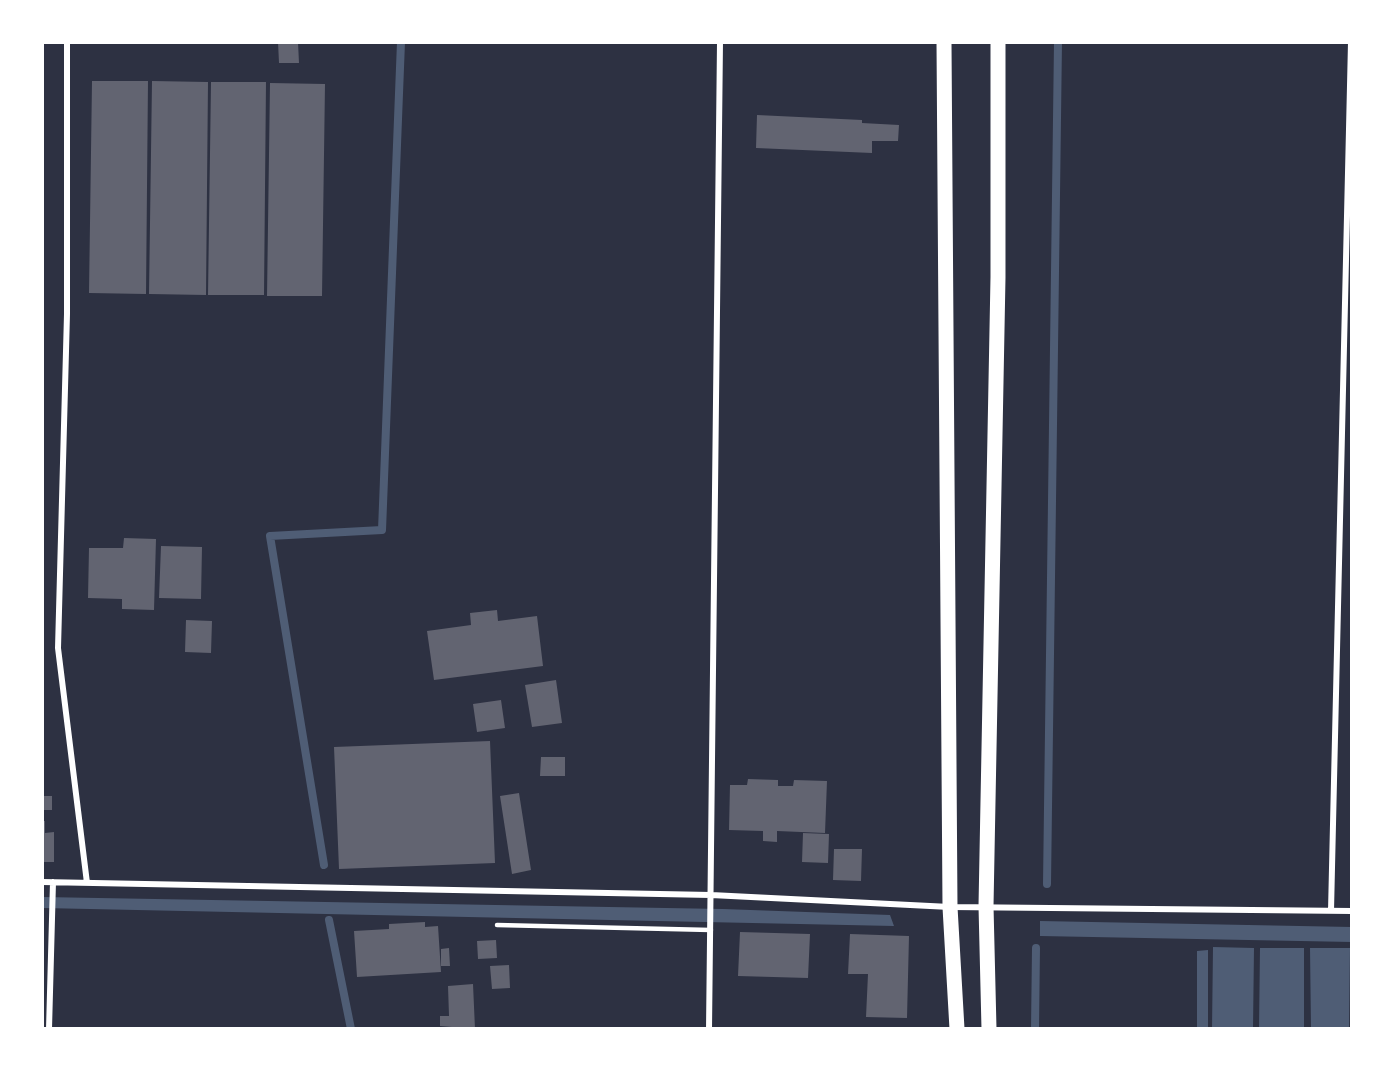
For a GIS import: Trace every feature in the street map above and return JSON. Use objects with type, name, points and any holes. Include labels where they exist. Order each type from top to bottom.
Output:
[{"type":"main road","points":[[944,42],[950,907],[957,1029]]},
{"type":"main road","points":[[989,1029],[986,906],[998,277],[998,42]]},
{"type":"street","points":[[67,42],[67,314],[58,648],[87,883]]},
{"type":"street","points":[[709,1029],[720,42]]},
{"type":"street","points":[[1331,911],[1351,42]]},
{"type":"street","points":[[42,882],[711,895],[950,907],[1352,911]]},
{"type":"street","points":[[49,1029],[53,882]]},
{"type":"lane","points":[[497,925],[711,928]]},
{"type":"water","points":[[42,897],[723,909],[890,915],[894,926],[42,908]]},
{"type":"water","points":[[1040,921],[1352,927],[1352,942],[1040,936]]},
{"type":"water","points":[[1213,947],[1254,948],[1253,1029],[1212,1029]]},
{"type":"water","points":[[1260,948],[1304,948],[1304,1029],[1259,1029]]},
{"type":"water","points":[[1310,948],[1350,948],[1349,1029],[1311,1029]]},
{"type":"water","points":[[1208,950],[1208,1029],[1197,1029],[1197,951]]},
{"type":"building","points":[[278,42],[298,42],[299,63],[279,63]]},
{"type":"building","points":[[92,81],[148,81],[146,294],[89,293]]},
{"type":"building","points":[[152,81],[208,82],[206,295],[149,294]]},
{"type":"building","points":[[211,82],[266,82],[264,295],[208,295]]},
{"type":"building","points":[[270,83],[325,84],[322,296],[267,296]]},
{"type":"building","points":[[757,115],[862,120],[862,123],[899,125],[898,141],[872,141],[872,153],[756,148]]},
{"type":"building","points":[[124,538],[156,539],[154,610],[122,609],[122,599],[88,598],[89,548],[123,548]]},
{"type":"building","points":[[161,546],[202,547],[201,599],[159,598]]},
{"type":"building","points":[[497,610],[498,621],[537,616],[543,666],[434,680],[427,631],[471,625],[470,613]]},
{"type":"building","points":[[186,620],[212,621],[211,653],[185,652]]},
{"type":"building","points":[[556,680],[562,723],[532,727],[525,685]]},
{"type":"building","points":[[501,700],[505,728],[477,732],[473,704]]},
{"type":"building","points":[[490,741],[495,863],[339,869],[334,747]]},
{"type":"building","points":[[541,757],[565,757],[565,776],[540,776]]},
{"type":"building","points":[[748,779],[778,780],[778,786],[793,786],[794,780],[827,781],[825,833],[777,831],[777,842],[763,841],[763,831],[729,830],[730,785],[747,785]]},
{"type":"building","points":[[519,793],[531,870],[512,874],[500,796]]},
{"type":"building","points":[[42,796],[52,796],[52,810],[42,810]]},
{"type":"building","points":[[42,821],[45,821],[45,833],[54,832],[54,862],[42,862]]},
{"type":"building","points":[[803,833],[829,834],[828,863],[802,862]]},
{"type":"building","points":[[834,849],[862,849],[861,881],[833,880]]},
{"type":"building","points":[[425,922],[425,927],[438,926],[441,972],[357,977],[354,931],[389,929],[389,924]]},
{"type":"building","points":[[740,932],[810,934],[808,978],[738,976]]},
{"type":"building","points":[[850,934],[909,936],[907,1018],[866,1017],[868,974],[848,974]]},
{"type":"building","points":[[496,940],[497,958],[478,959],[477,941]]},
{"type":"building","points":[[449,948],[450,966],[441,966],[441,949]]},
{"type":"building","points":[[509,965],[510,988],[492,989],[490,966]]},
{"type":"building","points":[[473,984],[475,1029],[440,1026],[440,1016],[449,1016],[448,986]]},
{"type":"waterway","points":[[324,865],[270,536],[382,530],[401,42]]},
{"type":"waterway","points":[[1047,884],[1058,42]]},
{"type":"waterway","points":[[329,920],[351,1029]]},
{"type":"waterway","points":[[1035,1029],[1036,948]]}]
